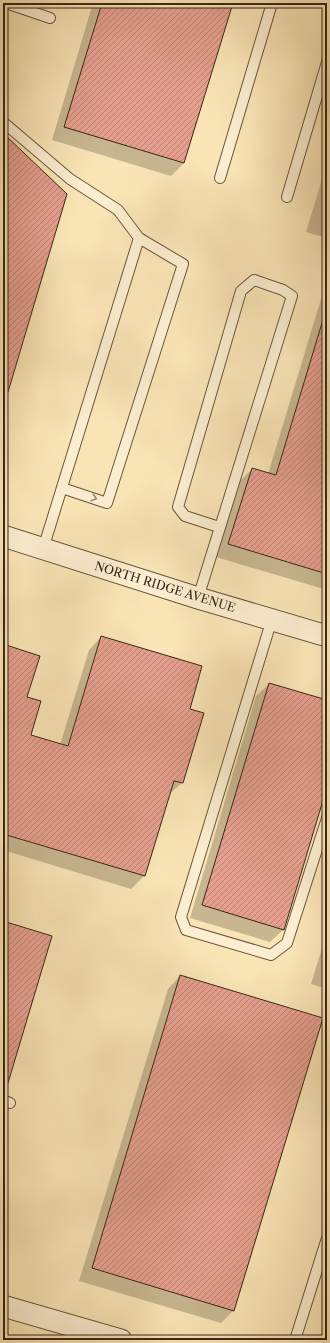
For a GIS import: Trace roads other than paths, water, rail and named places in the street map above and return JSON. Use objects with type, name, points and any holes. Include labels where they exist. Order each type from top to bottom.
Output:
[{"type":"street","name":"NORTH RIDGE AVENUE","points":[[3,536],[198,598],[327,636]]},
{"type":"street","points":[[3,1306],[121,1340]]},
{"type":"lane","points":[[6,3],[50,18]]},
{"type":"lane","points":[[220,178],[272,3]]},
{"type":"lane","points":[[287,197],[327,62]]},
{"type":"lane","points":[[3,122],[70,179],[118,210],[139,238],[183,264],[107,503],[62,488]]},
{"type":"lane","points":[[44,549],[139,238]]},
{"type":"lane","points":[[198,598],[292,296],[283,290],[254,280],[242,291],[178,507],[185,516],[219,527]]},
{"type":"lane","points":[[272,619],[181,917],[186,930],[270,955],[287,943],[327,818]]},
{"type":"lane","points":[[295,1340],[327,1238]]}]
